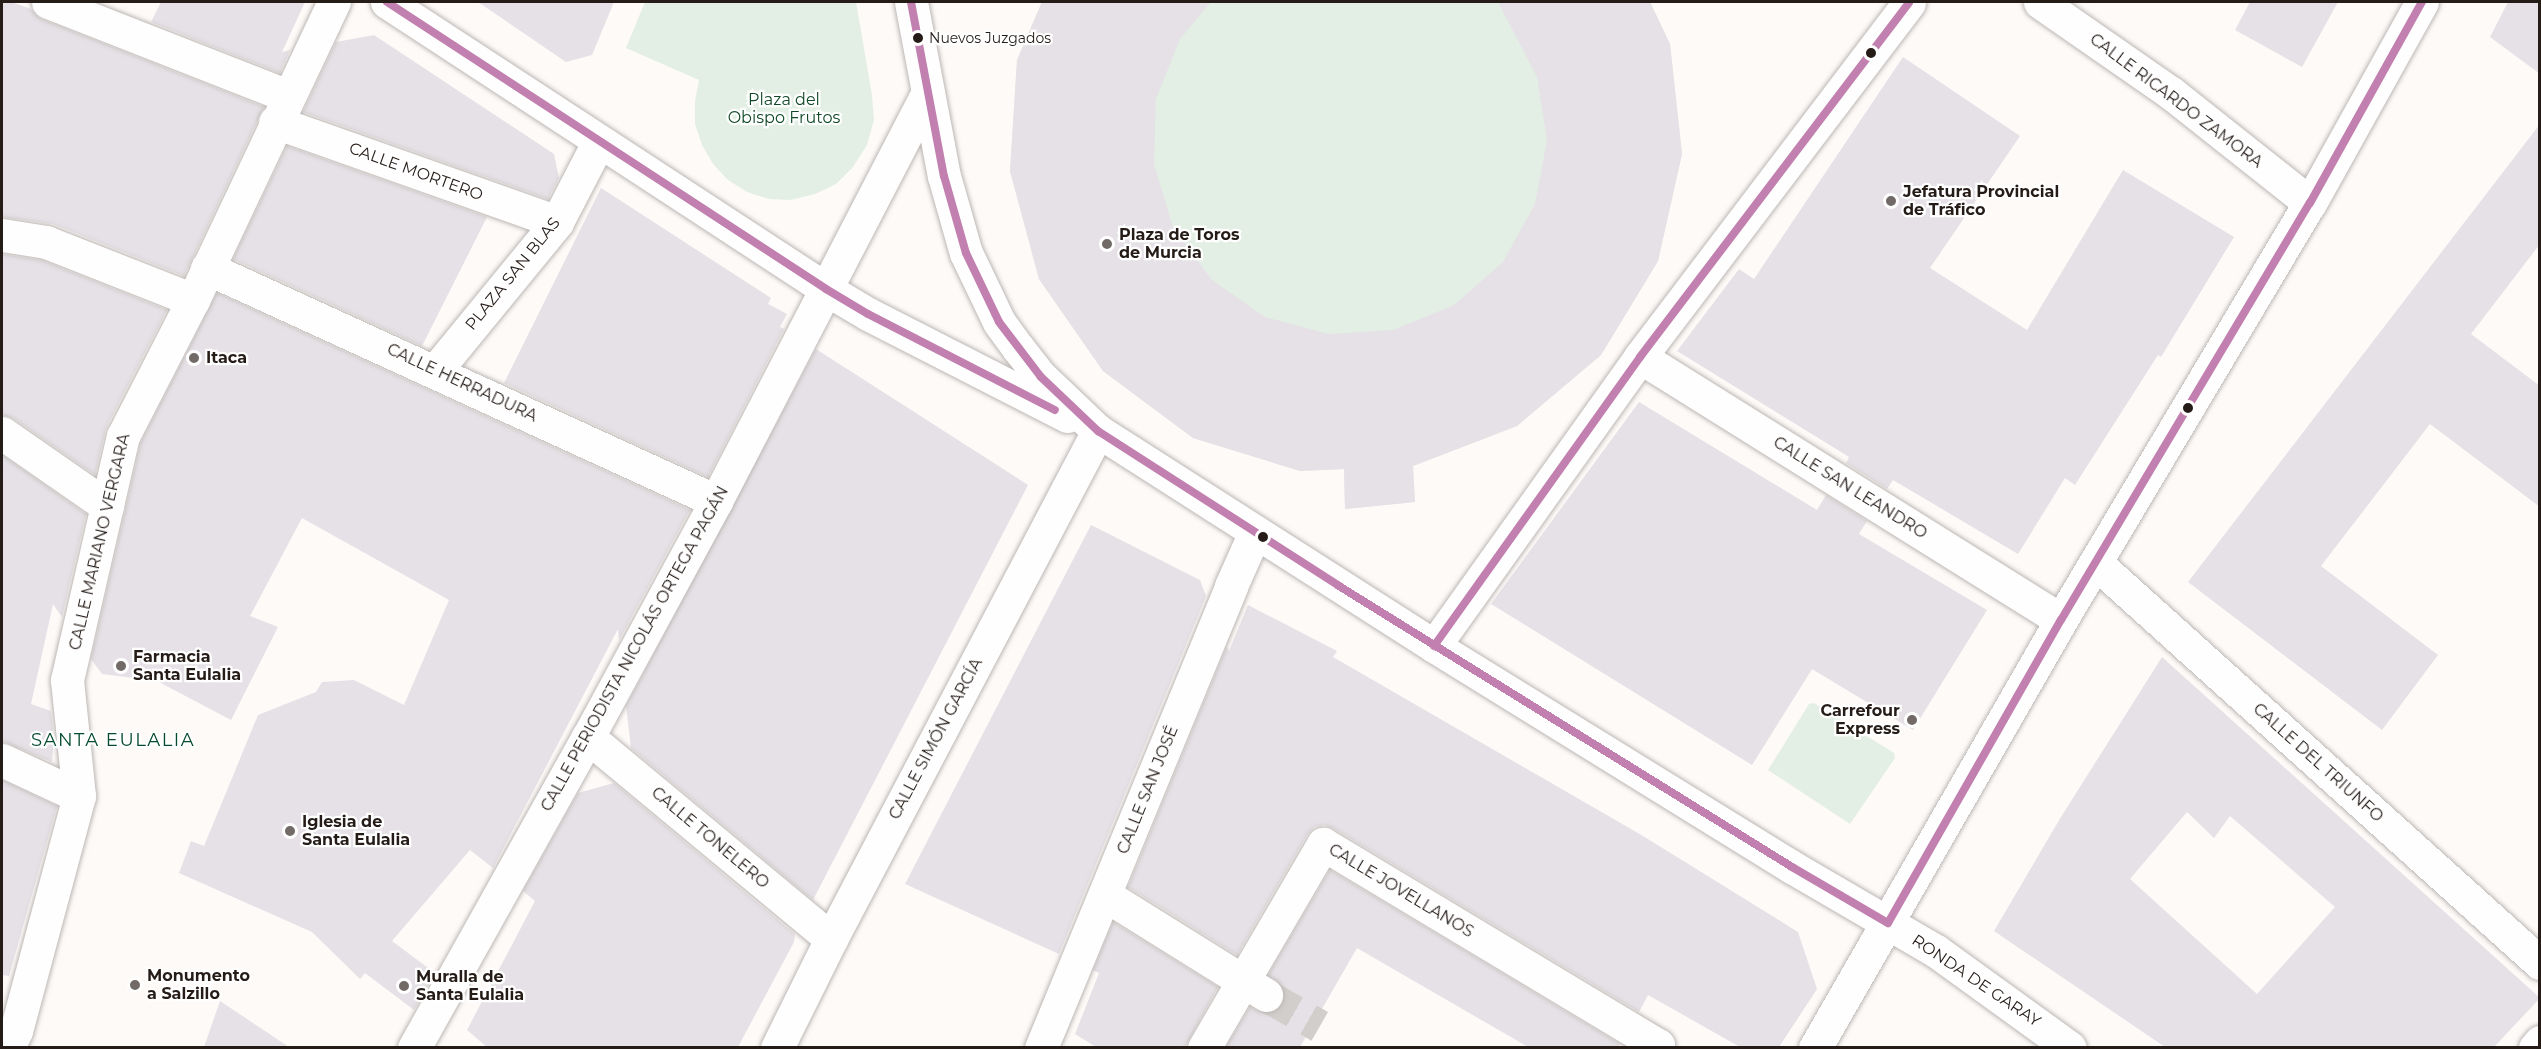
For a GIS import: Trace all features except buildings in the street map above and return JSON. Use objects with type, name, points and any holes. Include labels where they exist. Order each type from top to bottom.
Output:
[{"type":"street","name":"CALLE MORTERO","points":[[48,2],[115,26],[282,109],[557,222]]},
{"type":"street","name":"CALLE MARIANO VERGARA","points":[[8,1047],[16,1031],[79,796],[67,680],[123,436],[193,300],[334,2]]},
{"type":"street","points":[[387,2],[826,289],[868,314],[1098,431]]},
{"type":"street","name":"RONDA DE GARAY","points":[[911,2],[927,94],[953,212],[966,253],[999,322],[1041,377],[1098,431],[1434,646],[1936,951],[2070,1047]]},
{"type":"street","points":[[1434,646],[1640,357],[1908,2]]},
{"type":"street","name":"CALLE RICARDO ZAMORA","points":[[2040,2],[2171,93],[2310,203]]},
{"type":"street","points":[[1815,1047],[2061,620],[2310,203],[2422,2]]},
{"type":"street","name":"CALLE PERIODISTA NICOLÁS ORTEGA PAGÁN","points":[[414,1047],[588,737],[716,501],[927,94]]},
{"type":"street","name":"PLAZA SAN BLAS","points":[[436,370],[557,222],[599,141]]},
{"type":"street","points":[[2,235],[46,242],[193,300]]},
{"type":"street","name":"CALLE HERRADURA","points":[[207,267],[436,370],[716,501]]},
{"type":"street","name":"CALLE SAN LEANDRO","points":[[1640,357],[2061,620]]},
{"type":"street","name":"CALLE SIMÓN GARCÍA","points":[[777,1047],[831,939],[1098,431]]},
{"type":"street","points":[[2,433],[107,506]]},
{"type":"street","name":"CALLE SAN JOSÉ","points":[[1041,1047],[1255,532]]},
{"type":"street","name":"CALLE DEL TRIUNFO","points":[[2096,563],[2540,963]]},
{"type":"street","name":"CALLE TONELERO","points":[[588,737],[831,939]]},
{"type":"street","points":[[2,760],[79,796]]},
{"type":"street","name":"CALLE JOVELLANOS","points":[[1255,988],[1323,844],[1659,1047]]},
{"type":"street","points":[[1106,895],[1255,988],[1204,1047]]},
{"type":"street","points":[[2535,1047],[2540,1042]]},
{"type":"green space","name":"Plaza del Obispo Frutos","points":[[645,2],[856,2],[874,120],[867,145],[853,167],[836,184],[815,194],[791,200],[769,199],[747,192],[728,180],[713,164],[702,145],[695,124],[695,101],[699,80],[626,48]]},
{"type":"green space","points":[[1042,2],[1650,2],[1670,44],[1682,154],[1658,261],[1601,355],[1517,426],[1413,466],[1415,502],[1345,509],[1344,469],[1300,471],[1193,438],[1103,371],[1039,279],[1010,171],[1017,60]]},
{"type":"green space","points":[[1814,703],[1894,753],[1895,758],[1850,824],[1768,770],[1809,704]]},
{"type":"tunnel","points":[[1266,995],[1320,1026]]},
{"type":"transit line","points":[[387,2],[826,289],[868,314],[1055,410]]},
{"type":"transit line","points":[[911,2],[944,176],[966,253],[999,322],[1041,377],[1098,431],[1339,586],[1792,867],[1888,923],[2061,620],[2310,203],[2422,2]]},
{"type":"transit line","points":[[1434,646],[1640,357],[1909,2]]},
{"type":"place","name":"Nuevos Juzgados","points":[[918,38]]},
{"type":"place","name":"Jefatura Provincial de Tráfico","points":[[1891,201]]},
{"type":"place","name":"Plaza de Toros de Murcia","points":[[1107,244]]},
{"type":"place","name":"Itaca","points":[[194,358]]},
{"type":"place","name":"Farmacia Santa Eulalia","points":[[121,666]]},
{"type":"place","name":"Carrefour Express","points":[[1912,720]]},
{"type":"place","name":"Iglesia de Santa Eulalia","points":[[290,831]]},
{"type":"place","name":"Monumento a Salzillo","points":[[135,985]]},
{"type":"place","name":"Muralla de Santa Eulalia","points":[[404,986]]},
{"type":"district","name":"SANTA EULALIA","points":[[113,740]]}]
